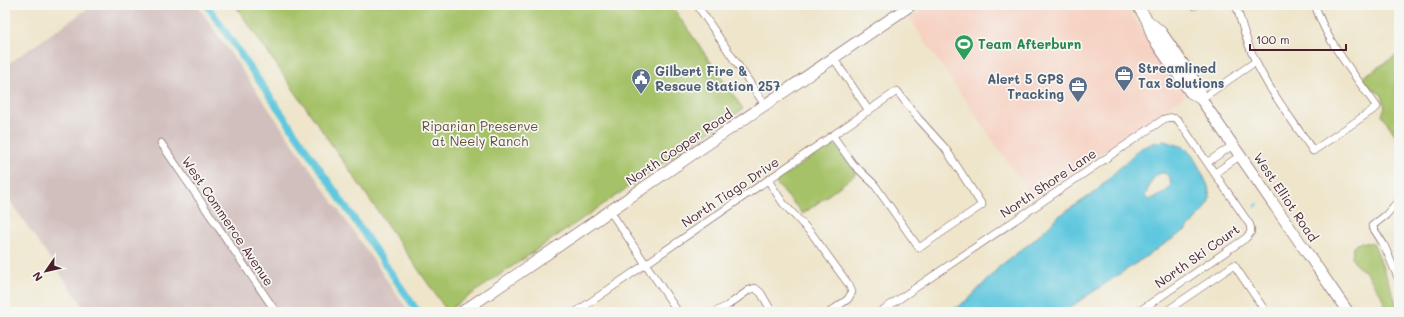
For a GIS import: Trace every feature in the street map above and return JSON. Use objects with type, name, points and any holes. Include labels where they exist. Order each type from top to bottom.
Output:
[{"type":"main road","name":"North Cooper Road","points":[[462,312],[911,5]]},
{"type":"main road","name":"West Elliot Road","points":[[1137,5],[1147,20],[1153,38],[1190,92],[1201,99],[1348,312]]},
{"type":"street","points":[[697,5],[766,105]]},
{"type":"street","points":[[1236,5],[1247,42],[1255,62],[1268,84],[1314,150],[1377,107],[1328,36],[1315,5]]},
{"type":"street","points":[[834,58],[869,111]]},
{"type":"street","points":[[1201,99],[1255,62]]},
{"type":"street","name":"North Tiago Drive","points":[[580,311],[897,91],[918,118],[945,148],[982,205],[919,248],[874,184],[853,164],[833,136]]},
{"type":"street","name":"North Shore Lane","points":[[880,312],[1164,119],[1169,117],[1178,120],[1215,173]]},
{"type":"street","name":"West Commerce Avenue","points":[[160,143],[276,312]]},
{"type":"street","points":[[1208,162],[1233,145]]},
{"type":"street","points":[[1215,173],[1240,155]]},
{"type":"street","name":"North Ski Court","points":[[1138,312],[1249,236],[1251,228],[1250,225],[1215,173]]},
{"type":"street","points":[[768,180],[783,203],[812,234],[849,285],[852,292],[848,299],[830,312]]},
{"type":"street","points":[[1399,200],[1386,215],[1372,226],[1384,245],[1399,280]]},
{"type":"street","points":[[610,211],[678,312]]},
{"type":"street","points":[[1165,312],[1234,265],[1266,312]]},
{"type":"street","points":[[715,312],[727,306],[749,290],[755,288],[761,293],[772,312]]},
{"type":"shaded area","points":[[93,5],[197,5],[409,312],[87,312],[5,194],[5,66]]},
{"type":"shaded area","points":[[930,5],[1125,5],[1186,95],[1034,200],[909,18]]},
{"type":"green space","name":"Riparian Preserve at Neely Ranch","points":[[235,5],[671,5],[743,109],[447,311]]},
{"type":"green space","points":[[1399,54],[1399,134],[1396,136],[1382,115],[1385,107],[1382,95],[1370,87],[1363,77]]},
{"type":"green space","points":[[833,142],[856,174],[803,214],[775,182]]},
{"type":"green space","points":[[1361,242],[1374,244],[1397,305],[1387,311],[1381,295],[1366,272],[1356,265],[1352,258],[1353,247]]},
{"type":"water","points":[[1164,141],[1184,147],[1192,155],[1208,186],[1210,198],[1205,209],[1187,229],[1063,312],[951,312],[971,297],[1000,266],[1033,241],[1059,216],[1094,193],[1139,149],[1153,143]],"holes":[[[1160,173],[1165,173],[1170,177],[1170,187],[1159,195],[1147,200],[1145,195],[1154,177]]]},
{"type":"waterway","points":[[207,5],[418,312]]},
{"type":"waterway","points":[[1255,207],[1258,204]]},
{"type":"place","name":"Team Afterburn","points":[[964,61]]},
{"type":"place","name":"Streamlined Tax Solutions","points":[[1124,92]]},
{"type":"place","name":"Gilbert Fire & Rescue Station 257","points":[[641,95]]},
{"type":"place","name":"Alert 5 GPS Tracking","points":[[1078,103]]}]
